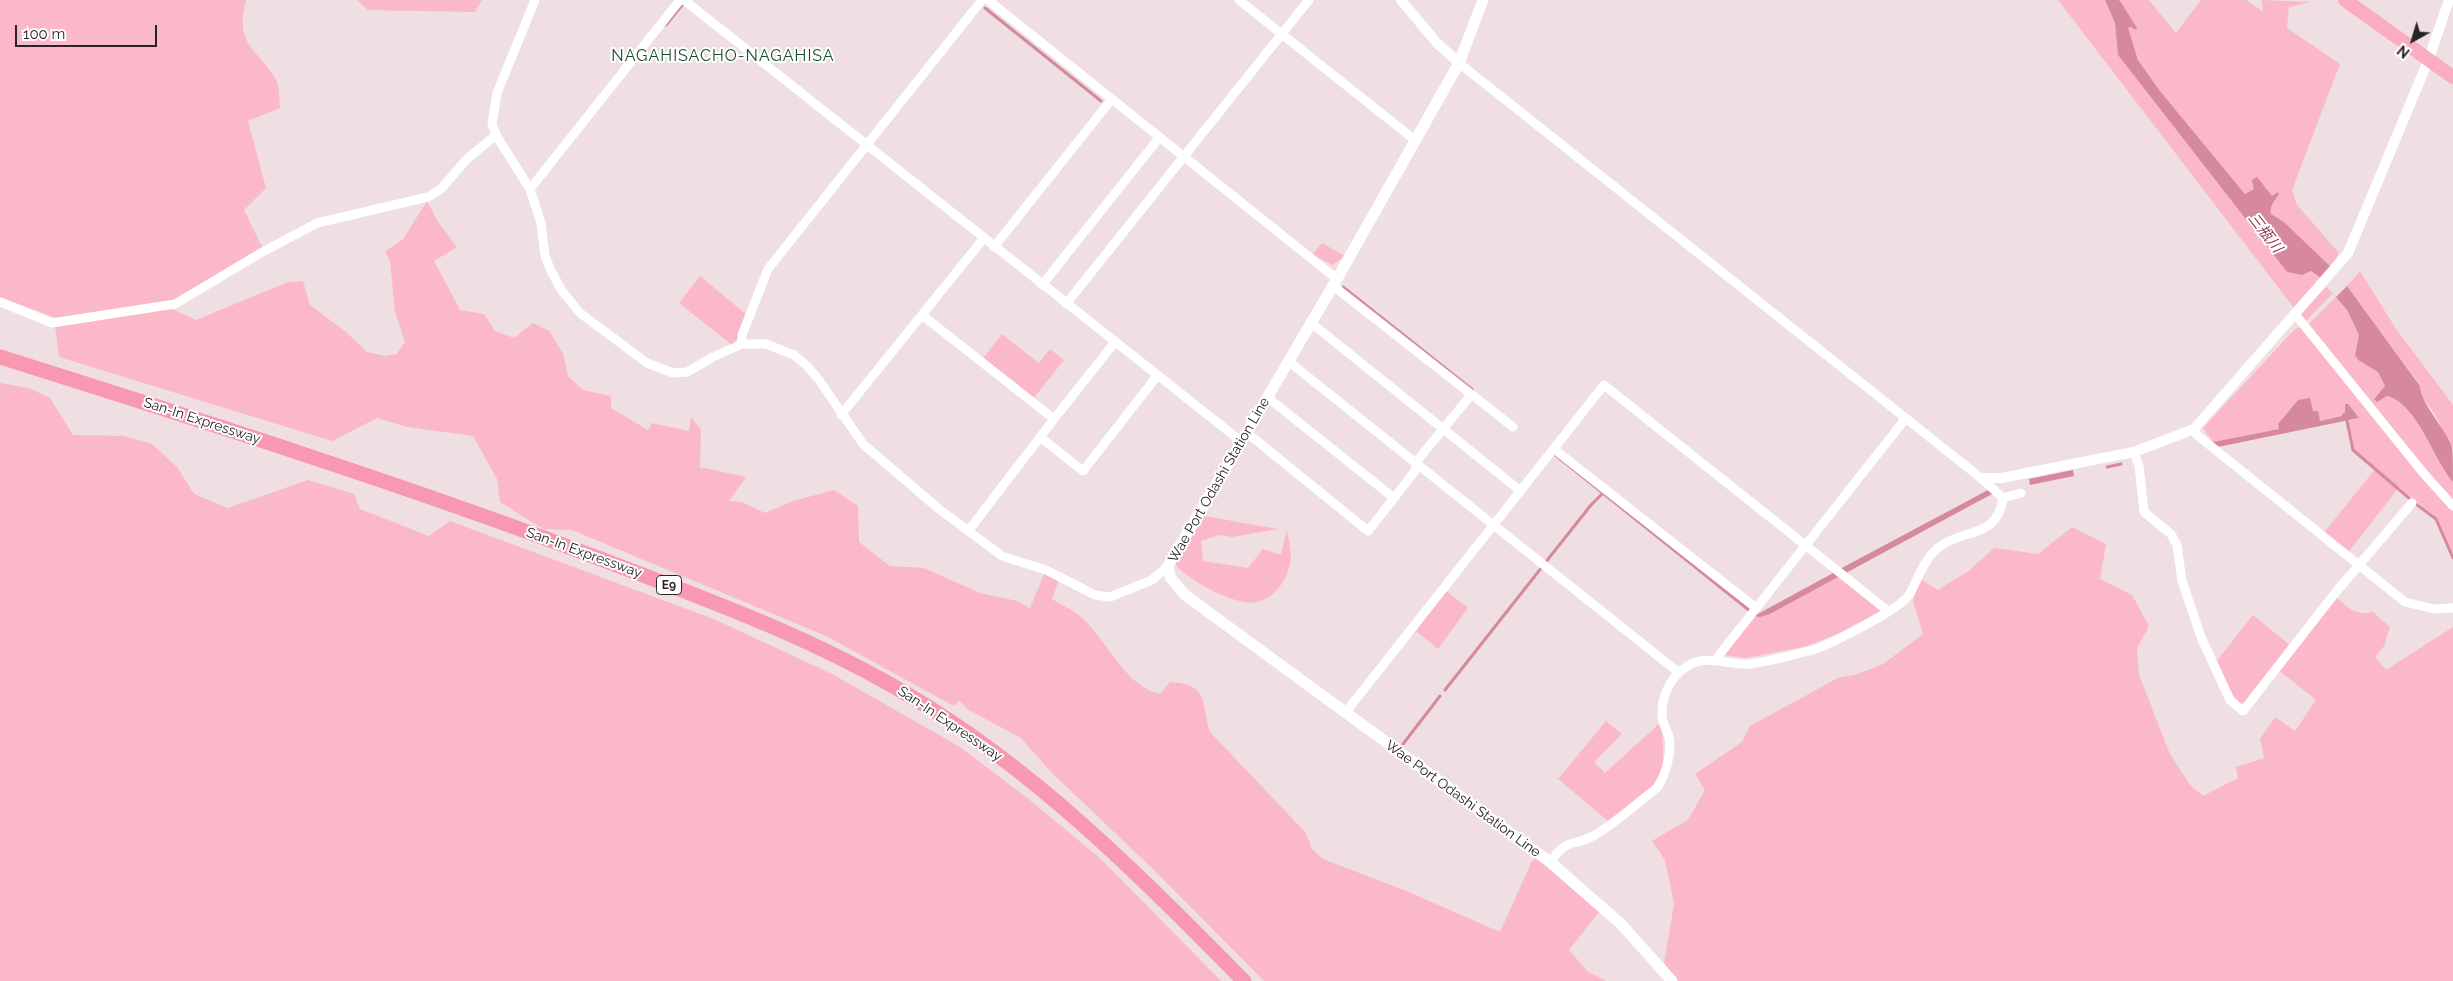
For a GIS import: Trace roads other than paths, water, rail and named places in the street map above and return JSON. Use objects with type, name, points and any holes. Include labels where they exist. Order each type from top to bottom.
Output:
[{"type":"highway","points":[[2345,0],[2453,77]]},
{"type":"highway","name":"San-In Expressway","points":[[0,357],[321,459],[560,544],[704,598],[847,661],[911,696],[974,738],[1033,781],[1094,833],[1244,981]]},
{"type":"main road","name":"Wae Port Odashi Station Line","points":[[1482,0],[1459,63],[1416,141],[1168,566],[1176,586],[1185,595],[1550,862],[1620,924],[1672,981]]},
{"type":"street","points":[[535,0],[497,94],[492,114],[492,124],[496,135],[530,188],[541,224],[545,256],[562,291],[580,313],[640,358],[661,370],[673,373],[687,372],[713,357],[742,344],[766,344],[794,355],[819,380],[863,444],[939,509],[1002,556],[1046,570],[1094,595],[1110,598],[1152,580],[1168,566]]},
{"type":"street","points":[[530,188],[682,0],[1157,376],[1244,437],[1368,531],[1416,470],[1416,462],[1471,394]]},
{"type":"street","points":[[742,344],[742,335],[768,269],[865,144],[982,0]]},
{"type":"street","points":[[988,0],[1513,427]]},
{"type":"street","points":[[1239,0],[1416,141]]},
{"type":"street","points":[[1066,304],[1182,156],[1309,0]]},
{"type":"street","points":[[1402,0],[1437,43],[1459,63],[1906,418],[2003,498]]},
{"type":"street","points":[[1981,478],[2001,478],[2136,457],[2194,429],[2339,265],[2348,252],[2428,61],[2449,0]]},
{"type":"street","points":[[994,247],[1111,100]]},
{"type":"street","points":[[0,302],[52,323],[175,304],[259,254],[318,223],[428,196],[442,189],[467,159],[496,135]]},
{"type":"street","points":[[1042,285],[1159,138]]},
{"type":"street","points":[[842,415],[984,238]]},
{"type":"street","points":[[2295,314],[2424,474],[2453,506]]},
{"type":"street","points":[[922,315],[1054,419]]},
{"type":"street","points":[[1310,322],[1518,489]]},
{"type":"street","points":[[969,530],[1115,342]]},
{"type":"street","points":[[1288,361],[1678,672]]},
{"type":"street","points":[[1040,437],[1083,471],[1157,376]]},
{"type":"street","points":[[1345,713],[1604,386],[1888,611]]},
{"type":"street","points":[[1267,396],[1394,498]]},
{"type":"street","points":[[1716,659],[1906,418]]},
{"type":"street","points":[[2194,429],[2197,435],[2405,602],[2434,609],[2453,608]]},
{"type":"street","points":[[1554,448],[1756,608]]},
{"type":"street","points":[[2136,457],[2144,512],[2171,534],[2177,545],[2182,581],[2201,637],[2230,700],[2243,711],[2358,566],[2412,502]]},
{"type":"street","points":[[2003,498],[2020,493]]},
{"type":"street","points":[[1550,862],[1566,843],[1583,840],[1595,835],[1657,788],[1664,777],[1669,738],[1662,717],[1663,701],[1668,687],[1678,672],[1698,660],[1716,659],[1748,664],[1819,648],[1888,611],[1908,596],[1927,560],[1940,546],[1953,539],[1978,532],[1992,522],[2002,507],[2003,498]]},
{"type":"water","name":"三瓶川","points":[[2105,0],[2119,0],[2122,4],[2137,28],[2136,30],[2131,27],[2128,28],[2138,60],[2160,91],[2245,194],[2254,189],[2252,180],[2257,177],[2272,196],[2278,192],[2279,194],[2272,206],[2271,214],[2284,222],[2331,267],[2321,278],[2311,271],[2302,275],[2287,272],[2118,55],[2115,23]]},
{"type":"water","points":[[1343,285],[1474,389],[1472,392],[1342,288]]},
{"type":"water","points":[[2347,286],[2420,386],[2424,401],[2449,439],[2452,447],[2453,482],[2407,409],[2398,401],[2387,396],[2377,402],[2374,399],[2385,386],[2378,372],[2358,360],[2355,355],[2359,335],[2347,310],[2336,297]]},
{"type":"water","points":[[2310,398],[2313,411],[2318,411],[2320,421],[2342,416],[2345,413],[2345,404],[2348,404],[2359,418],[2213,448],[2213,442],[2279,429],[2278,424],[2298,400]]},
{"type":"water","points":[[1557,453],[1753,609],[1750,613],[1553,455]]},
{"type":"water","points":[[2073,470],[2074,476],[2030,485],[2029,479]]},
{"type":"water","points":[[1988,490],[1992,494],[1844,574],[1838,570]]},
{"type":"water","points":[[1835,572],[1840,576],[1770,614],[1760,617],[1754,616]]},
{"type":"waterway","points":[[666,25],[683,4]]},
{"type":"waterway","points":[[985,8],[1101,101]]},
{"type":"waterway","points":[[2347,421],[2353,450],[2409,498]]},
{"type":"waterway","points":[[2107,467],[2121,464]]},
{"type":"waterway","points":[[1545,563],[1591,505],[1603,493]]},
{"type":"waterway","points":[[2416,504],[2436,519],[2453,558]]},
{"type":"waterway","points":[[1445,690],[1542,567]]},
{"type":"waterway","points":[[1403,744],[1440,696]]},
{"type":"district","name":"NAGAHISACHO-NAGAHISA","points":[[723,56]]}]
